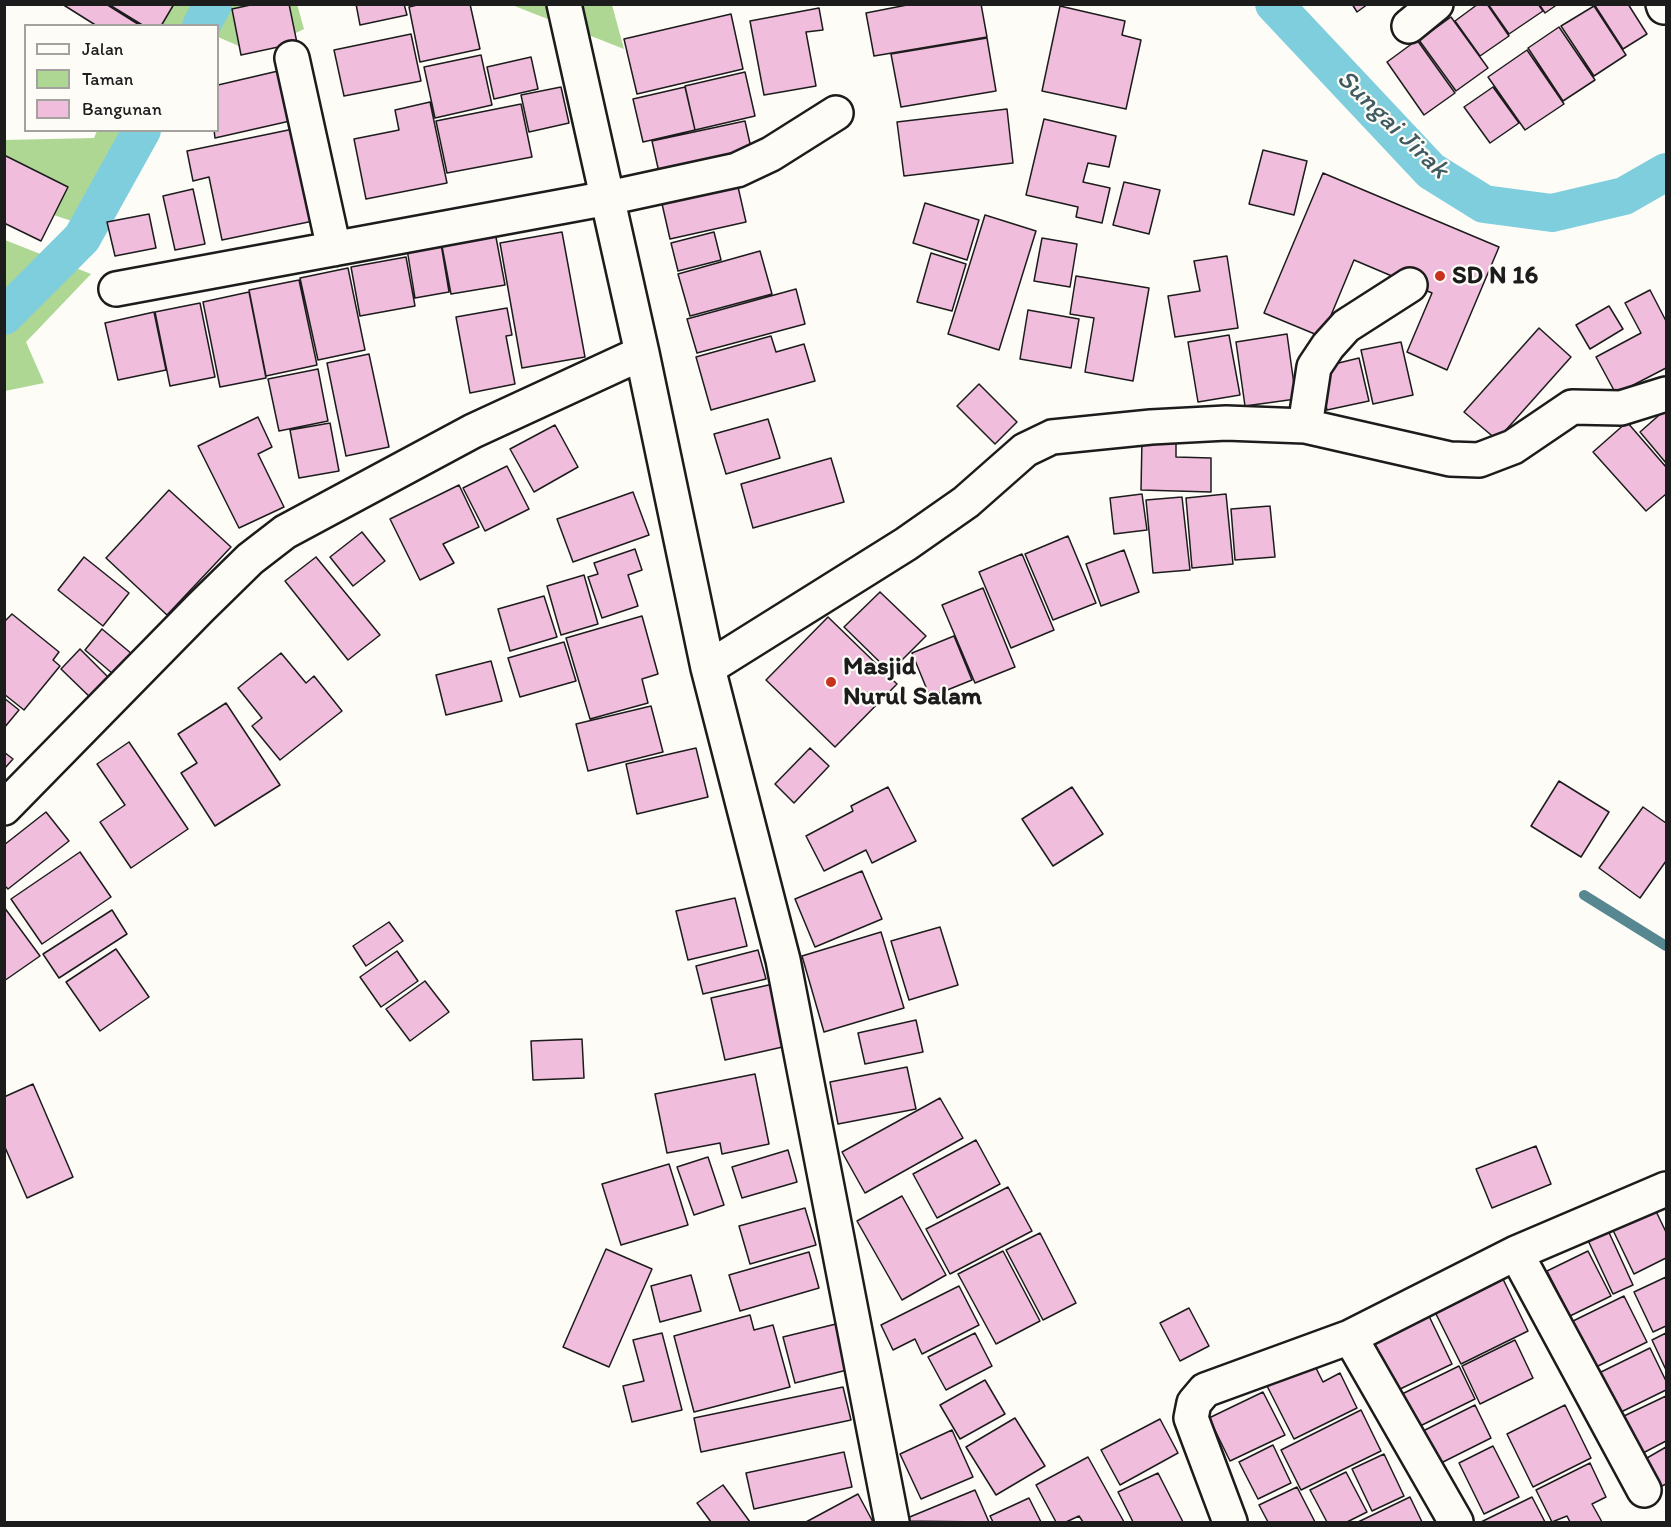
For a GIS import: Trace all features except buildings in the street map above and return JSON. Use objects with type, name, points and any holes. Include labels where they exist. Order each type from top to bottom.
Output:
[{"type":"street","points":[[1408,26],[1436,4]]},
{"type":"street","points":[[565,12],[642,353],[708,668],[783,960],[892,1522]]},
{"type":"street","points":[[292,58],[334,249]]},
{"type":"street","points":[[116,290],[608,198],[737,170],[771,154],[836,113]]},
{"type":"street","points":[[1305,426],[1314,368],[1328,346],[1346,326],[1410,285]]},
{"type":"street","points":[[4,808],[217,591],[250,559],[285,532],[473,431],[642,353]]},
{"type":"street","points":[[708,668],[906,544],[966,502],[1025,450],[1052,438],[1151,427],[1226,423],[1305,426],[1450,459],[1479,460],[1513,447],[1572,407],[1621,408],[1666,394]]},
{"type":"street","points":[[1230,1522],[1196,1437],[1191,1418],[1194,1403],[1205,1390],[1350,1337],[1516,1254],[1666,1189]]},
{"type":"street","points":[[1516,1254],[1644,1490]]},
{"type":"street","points":[[1350,1337],[1456,1522]]},
{"type":"green space","points":[[297,4],[304,29],[255,53],[219,37],[219,24],[136,24],[144,5]]},
{"type":"green space","points":[[512,5],[612,5],[624,49]]},
{"type":"green space","points":[[97,132],[135,132],[138,175],[81,224],[5,199],[4,140],[94,138]]},
{"type":"green space","points":[[5,240],[91,274],[26,342],[44,383],[5,391]]},
{"type":"waterway","name":"Sungai Jirak","points":[[202,24],[213,4]]},
{"type":"waterway","name":"Sungai Jirak","points":[[1274,4],[1431,171],[1484,204],[1552,213],[1624,196],[1666,172]]},
{"type":"waterway","name":"Sungai Jirak","points":[[4,316],[82,238],[141,132]]},
{"type":"waterway","points":[[1584,895],[1666,946]]},
{"type":"place","name":"SD N 16","points":[[1440,276]]},
{"type":"place","name":"Masjid Nurul Salam","points":[[831,682]]}]
